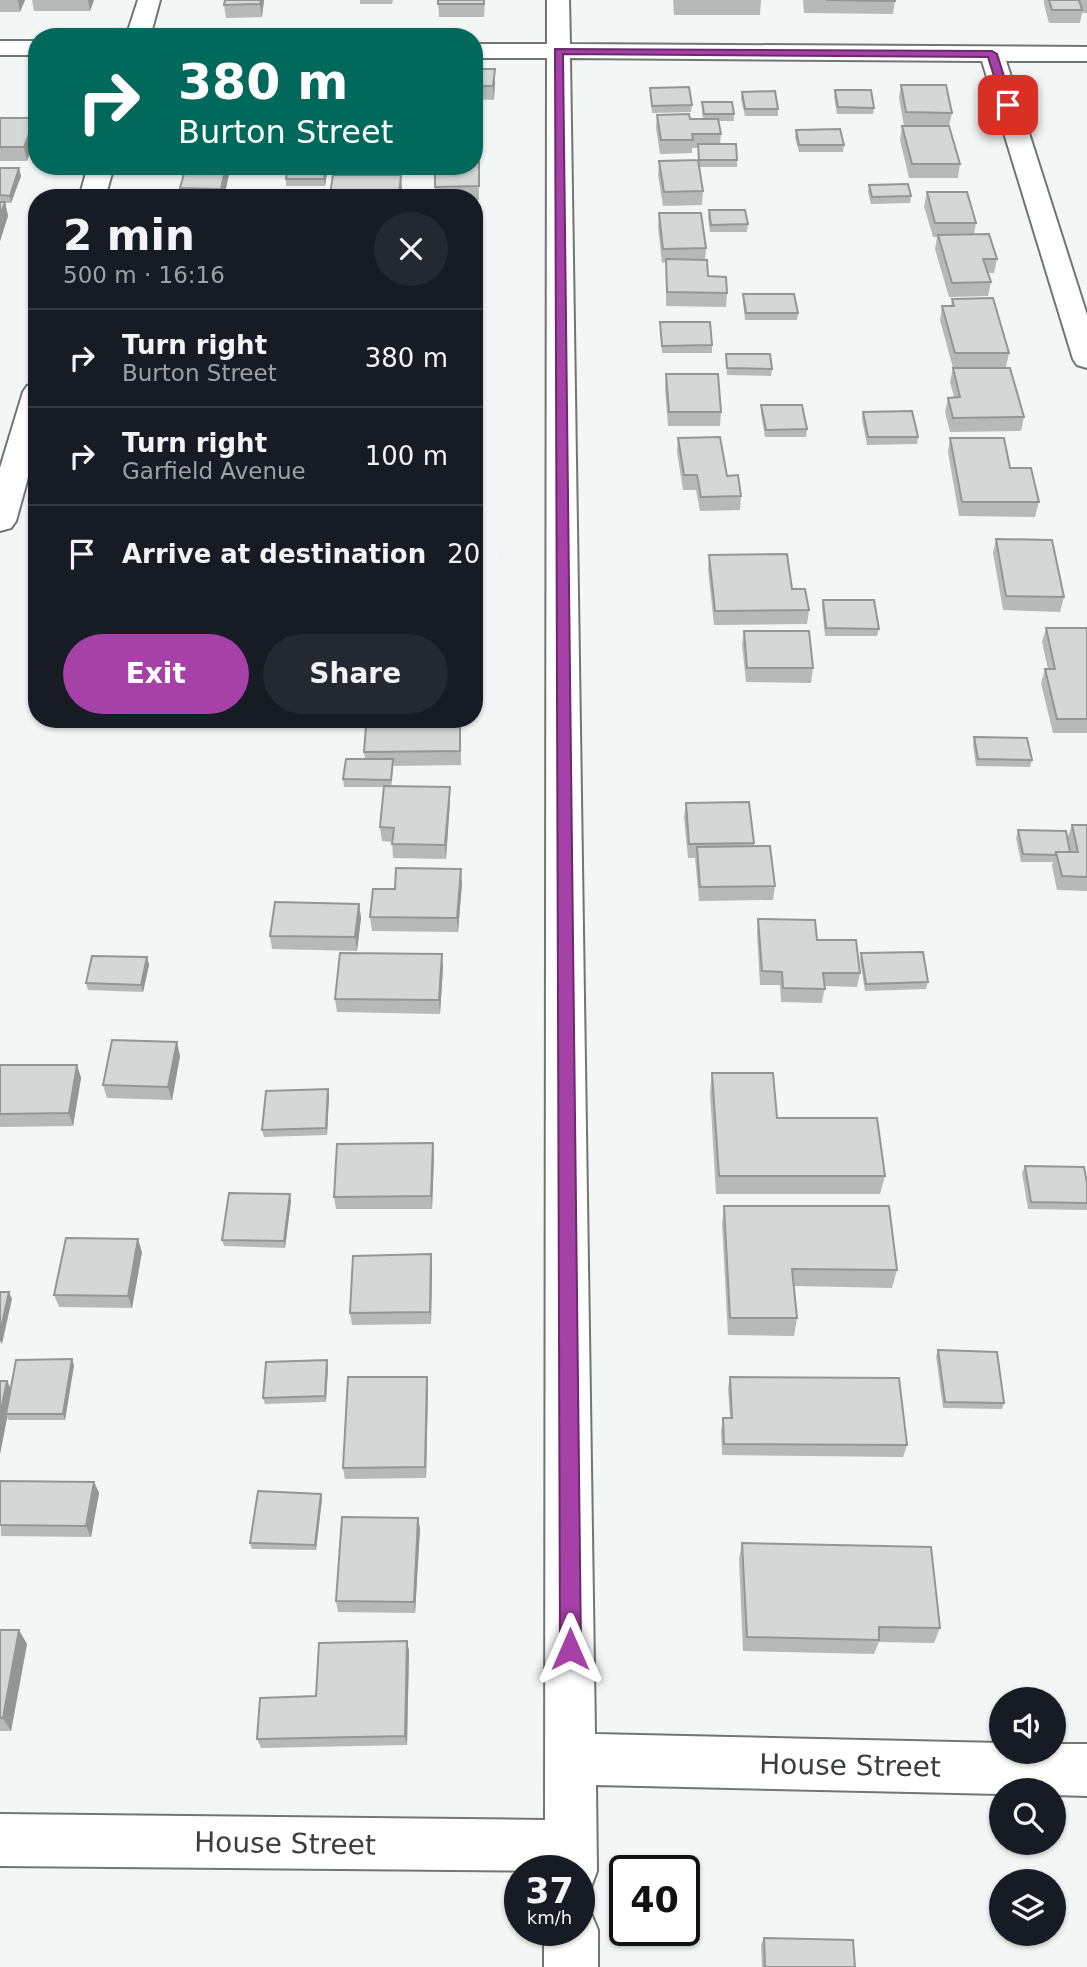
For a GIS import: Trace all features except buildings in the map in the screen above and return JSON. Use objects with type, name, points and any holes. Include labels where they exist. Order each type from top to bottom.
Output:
[{"type":"street","points":[[141,28],[149,0]]},
{"type":"street","points":[[558,0],[570,1855]]},
{"type":"street","points":[[0,48],[28,48]]},
{"type":"street","points":[[483,51],[1087,54]]},
{"type":"street","points":[[992,54],[1087,359]]},
{"type":"street","points":[[0,521],[28,423]]},
{"type":"street","name":"House Street","points":[[571,1759],[1087,1770]]},
{"type":"street","name":"House Street","points":[[0,1840],[504,1857]]},
{"type":"street","points":[[571,1946],[571,1967]]},
{"type":"route","points":[[570,1649],[558,51],[992,54],[1008,105]]}]
